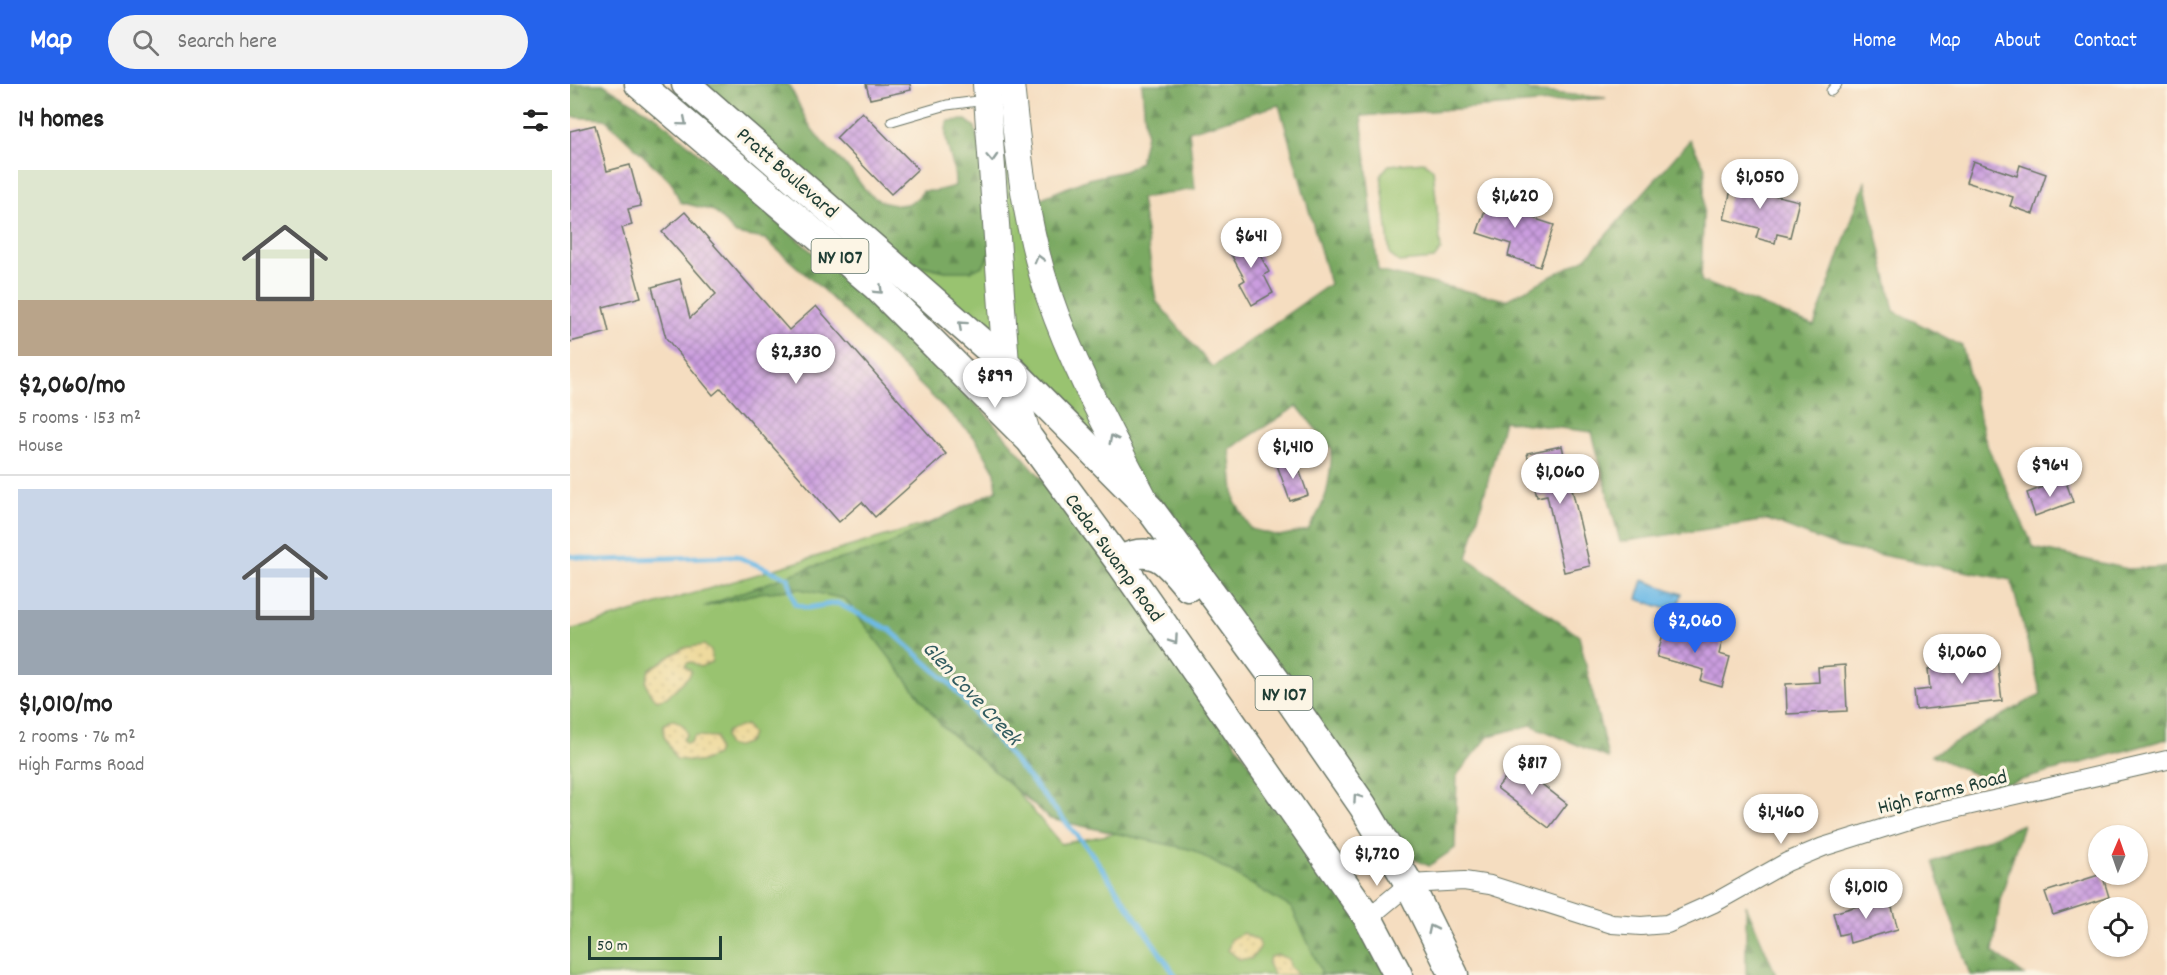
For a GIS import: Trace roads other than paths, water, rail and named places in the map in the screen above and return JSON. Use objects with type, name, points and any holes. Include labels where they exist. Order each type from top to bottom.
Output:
[{"type":"main road","name":"Pratt Boulevard","points":[[639,84],[876,286],[1030,440]]},
{"type":"main road","name":"Pratt Boulevard","points":[[686,84],[1006,364],[1149,509]]},
{"type":"main road","name":"Cedar Swamp Road","points":[[1000,88],[1006,364],[1030,440],[1119,561],[1368,918],[1398,975]]},
{"type":"main road","points":[[1000,88],[1049,296],[1080,373],[1149,509]]},
{"type":"main road","name":"NY 107","points":[[1149,509],[1363,806],[1409,884],[1454,975]]},
{"type":"main road","points":[[1119,561],[1141,552],[1168,562],[1239,655],[1294,708]]},
{"type":"street","name":"High Farms Road","points":[[1409,884],[1464,881],[1490,885],[1612,924],[1641,926],[1667,924],[1714,903],[1787,862],[1823,847],[1919,817],[2167,759]]},
{"type":"street","points":[[1368,918],[1409,884]]},
{"type":"lane","points":[[892,121],[1000,88]]},
{"type":"water","points":[[1643,580],[1682,594],[1676,612],[1637,599]]},
{"type":"waterway","name":"Glen Cove Creek","points":[[570,556],[598,560],[736,556],[788,578],[795,604],[807,608],[837,603],[890,630],[950,684],[1090,851],[1175,975]]}]
